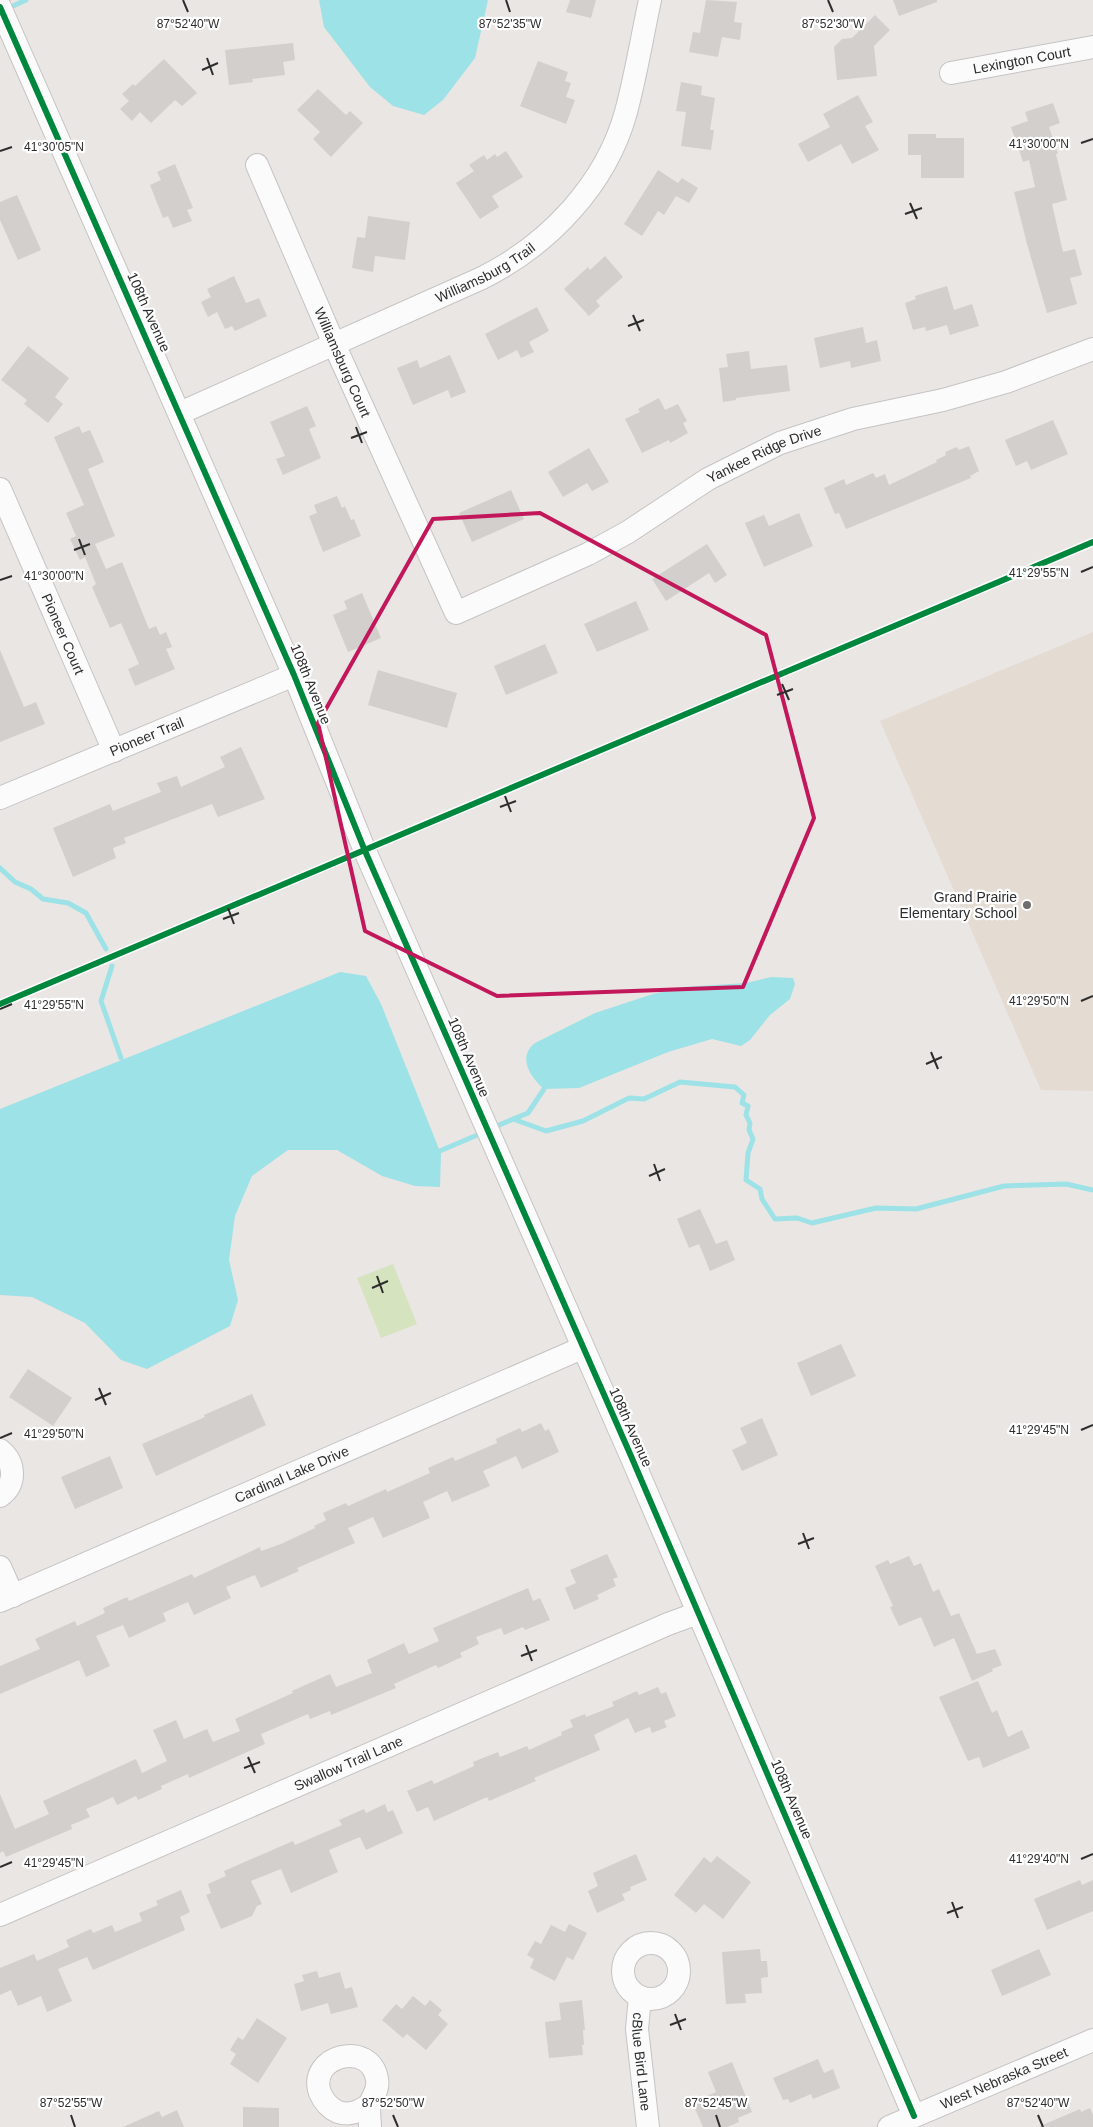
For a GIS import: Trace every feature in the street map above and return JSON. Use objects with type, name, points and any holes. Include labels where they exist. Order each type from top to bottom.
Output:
[{"type":"street","name":"Williamsburg Trail","points":[[180,413],[505,266],[534,246],[566,217],[595,180],[612,147],[626,114],[650,0]]},
{"type":"street","name":"108th Avenue","points":[[0,7],[294,675],[365,851],[698,1613],[914,2116]]},
{"type":"street","name":"Lexington Court","points":[[952,73],[1093,47]]},
{"type":"street","name":"Williamsburg Court","points":[[257,165],[334,344],[456,613]]},
{"type":"street","name":"Yankee Ridge Drive","points":[[456,613],[588,554],[628,532],[708,479],[780,443],[853,419],[943,400],[1006,382],[1093,349]]},
{"type":"street","name":"Pioneer Court","points":[[0,489],[114,751]]},
{"type":"street","name":"Pioneer Trail","points":[[0,798],[294,675]]},
{"type":"street","name":"Cardinal Lake Drive","points":[[6,1599],[582,1348]]},
{"type":"street","points":[[0,1450],[8,1458],[12,1476],[10,1485],[0,1496]]},
{"type":"street","points":[[0,1566],[6,1599]]},
{"type":"street","name":"Swallow Trail Lane","points":[[0,1915],[668,1624],[698,1613]]},
{"type":"street","name":"cBlue Bird Lane","points":[[640,1997],[637,2029],[648,2127]]},
{"type":"street","name":"West Nebraska Street","points":[[889,2127],[1093,2040]]},
{"type":"street","points":[[370,2104],[370,2127]]},
{"type":"highlighted area","points":[[540,513],[766,635],[814,818],[743,987],[497,996],[365,931],[318,723],[433,519]]},
{"type":"shaded area","name":"Grand Prairie Elementary School","points":[[1093,632],[1093,1091],[1041,1090],[880,721]]},
{"type":"green space","points":[[393,1264],[417,1324],[381,1338],[357,1278]]},
{"type":"water","points":[[319,0],[488,0],[475,58],[443,100],[424,115],[393,106],[370,87],[324,27]]},
{"type":"water","points":[[340,972],[366,976],[381,1004],[441,1154],[440,1187],[415,1186],[382,1176],[337,1150],[288,1150],[252,1176],[235,1216],[229,1260],[238,1300],[230,1326],[147,1369],[121,1360],[85,1323],[32,1297],[0,1295],[0,1109]]},
{"type":"water","points":[[771,977],[793,978],[795,984],[790,999],[770,1015],[750,1040],[741,1046],[712,1039],[668,1052],[579,1088],[544,1089],[530,1073],[526,1061],[527,1054],[535,1043],[595,1013],[653,994],[683,987],[746,983]]},
{"type":"building","points":[[570,0],[596,0],[591,18],[566,12]]},
{"type":"building","points":[[706,0],[737,2],[734,22],[742,23],[740,40],[722,37],[718,57],[689,52],[693,32],[700,33]]},
{"type":"building","points":[[893,0],[937,0],[937,2],[899,16]]},
{"type":"building","points":[[875,15],[890,30],[874,46],[877,76],[837,80],[834,47],[842,39],[852,38]]},
{"type":"building","points":[[293,43],[295,60],[283,62],[285,75],[252,79],[253,82],[229,85],[225,50]]},
{"type":"building","points":[[164,59],[197,93],[182,106],[175,100],[151,123],[140,112],[132,121],[120,109],[129,101],[122,94],[133,84],[135,86]]},
{"type":"building","points":[[538,61],[568,72],[565,81],[571,83],[566,97],[575,100],[566,124],[520,106]]},
{"type":"building","points":[[681,82],[702,86],[701,95],[715,98],[710,130],[714,130],[711,150],[681,146],[686,112],[676,111]]},
{"type":"building","points":[[318,89],[346,115],[350,111],[363,123],[331,157],[313,139],[320,132],[297,110]]},
{"type":"building","points":[[858,95],[873,122],[865,126],[879,150],[852,164],[841,144],[808,162],[798,144],[830,127],[823,114]]},
{"type":"building","points":[[1053,103],[1060,123],[1049,127],[1058,154],[1056,154],[1067,200],[1052,204],[1063,252],[1075,249],[1082,275],[1070,278],[1077,304],[1047,313],[1014,192],[1035,187],[1029,160],[1023,162],[1011,127],[1028,121],[1025,112]]},
{"type":"building","points":[[908,134],[936,134],[936,138],[964,138],[964,178],[921,178],[921,155],[908,155]]},
{"type":"building","points":[[506,151],[523,177],[492,196],[499,207],[480,219],[456,183],[474,171],[469,165],[484,155],[487,160],[495,154],[497,157]]},
{"type":"building","points":[[175,164],[193,208],[187,210],[192,221],[173,228],[168,216],[163,218],[150,185],[161,180],[157,172]]},
{"type":"building","points":[[658,170],[678,183],[682,178],[698,188],[689,203],[676,196],[664,215],[658,211],[642,236],[624,224]]},
{"type":"building","points":[[17,195],[41,250],[18,260],[0,220],[0,202]]},
{"type":"building","points":[[368,216],[410,222],[405,260],[375,256],[373,272],[352,268],[357,237],[365,238]]},
{"type":"building","points":[[605,256],[623,277],[596,301],[600,306],[589,316],[564,289],[588,267],[590,270]]},
{"type":"building","points":[[234,276],[246,303],[259,298],[267,316],[235,331],[232,326],[225,329],[217,312],[208,317],[201,302],[211,297],[207,289]]},
{"type":"building","points":[[947,286],[954,310],[972,304],[979,326],[950,335],[947,325],[926,331],[925,327],[913,330],[905,303],[916,299],[915,296]]},
{"type":"building","points":[[537,307],[549,331],[529,342],[534,352],[521,358],[517,350],[498,360],[485,334]]},
{"type":"building","points":[[863,327],[866,343],[877,340],[881,361],[851,368],[850,361],[820,368],[814,338]]},
{"type":"building","points":[[28,346],[69,378],[55,397],[63,404],[48,423],[24,404],[27,400],[1,380]]},
{"type":"building","points":[[749,351],[751,369],[787,365],[790,391],[736,398],[736,400],[723,402],[719,368],[728,367],[726,354]]},
{"type":"building","points":[[450,355],[466,392],[451,398],[448,390],[413,405],[397,368],[417,360],[420,368]]},
{"type":"building","points":[[659,398],[665,410],[678,404],[687,421],[683,423],[688,433],[670,443],[669,440],[642,453],[625,419],[640,412],[638,409]]},
{"type":"building","points":[[307,406],[316,426],[309,429],[321,458],[283,475],[276,459],[285,456],[270,422]]},
{"type":"building","points":[[1053,420],[1068,454],[1031,470],[1027,461],[1016,466],[1005,440]]},
{"type":"building","points":[[79,426],[82,433],[90,430],[104,462],[88,469],[115,536],[95,544],[106,569],[122,562],[149,629],[156,626],[160,635],[166,632],[172,647],[166,649],[175,669],[135,686],[128,669],[139,664],[121,623],[110,628],[92,587],[96,584],[85,557],[80,560],[70,539],[76,536],[66,513],[84,505],[54,437]]},
{"type":"building","points":[[969,446],[979,471],[970,476],[971,478],[846,529],[839,513],[835,514],[824,488],[844,479],[846,485],[873,473],[876,478],[885,474],[889,485],[937,462],[936,460],[946,455],[945,452],[957,447],[959,450]]},
{"type":"building","points":[[589,448],[609,482],[592,491],[587,483],[563,497],[548,472]]},
{"type":"building","points":[[511,490],[524,519],[472,542],[459,513]]},
{"type":"building","points":[[337,496],[342,508],[345,506],[351,520],[354,519],[361,536],[323,552],[309,516],[317,513],[314,505]]},
{"type":"building","points":[[799,513],[813,546],[764,567],[745,523],[764,515],[769,526]]},
{"type":"building","points":[[707,544],[727,575],[715,583],[709,573],[666,601],[652,579]]},
{"type":"building","points":[[362,593],[381,638],[348,652],[333,615],[347,609],[344,601]]},
{"type":"building","points":[[636,601],[649,630],[597,652],[584,624]]},
{"type":"building","points":[[545,644],[558,673],[506,695],[494,666]]},
{"type":"building","points":[[0,650],[24,707],[36,702],[45,724],[0,742]]},
{"type":"building","points":[[378,670],[457,693],[447,728],[368,705]]},
{"type":"building","points":[[241,747],[265,799],[218,817],[212,804],[124,838],[126,843],[113,848],[116,858],[73,877],[53,828],[110,804],[113,811],[161,792],[157,783],[177,776],[181,787],[225,767],[220,757]]},
{"type":"building","points":[[700,1209],[716,1244],[727,1240],[735,1260],[710,1271],[699,1244],[689,1248],[677,1219]]},
{"type":"building","points":[[841,1344],[856,1376],[811,1396],[797,1363]]},
{"type":"building","points":[[28,1369],[72,1398],[53,1426],[9,1397]]},
{"type":"building","points":[[252,1394],[266,1425],[156,1476],[142,1444]]},
{"type":"building","points":[[762,1418],[778,1455],[742,1471],[732,1450],[747,1443],[740,1428]]},
{"type":"building","points":[[541,1423],[545,1431],[549,1429],[559,1452],[522,1469],[516,1456],[483,1471],[490,1486],[452,1502],[447,1491],[423,1502],[430,1518],[383,1538],[373,1517],[348,1528],[355,1543],[297,1568],[299,1571],[261,1588],[255,1575],[226,1587],[231,1598],[194,1615],[188,1602],[163,1613],[166,1621],[129,1638],[123,1625],[96,1636],[110,1666],[86,1677],[79,1660],[0,1694],[0,1666],[40,1649],[35,1639],[75,1621],[77,1626],[105,1613],[103,1608],[127,1597],[129,1601],[192,1574],[194,1578],[260,1547],[261,1551],[281,1544],[315,1528],[314,1526],[326,1520],[323,1513],[346,1503],[348,1506],[386,1489],[387,1492],[430,1473],[428,1468],[453,1457],[455,1461],[497,1443],[496,1439],[520,1428],[522,1432]]},
{"type":"building","points":[[110,1456],[123,1488],[75,1509],[61,1477]]},
{"type":"building","points":[[607,1554],[618,1577],[613,1579],[616,1586],[597,1595],[599,1599],[574,1610],[565,1588],[576,1583],[570,1570]]},
{"type":"building","points":[[909,1556],[914,1566],[921,1563],[933,1592],[939,1589],[951,1616],[959,1613],[977,1654],[995,1649],[1002,1665],[972,1681],[954,1638],[934,1647],[921,1617],[899,1626],[890,1607],[893,1606],[875,1566],[888,1560],[890,1564]]},
{"type":"building","points":[[528,1588],[533,1601],[540,1598],[550,1620],[525,1630],[523,1627],[504,1635],[501,1628],[476,1637],[479,1644],[460,1653],[462,1657],[438,1668],[436,1665],[394,1684],[396,1688],[331,1715],[330,1711],[310,1719],[308,1714],[261,1734],[265,1744],[189,1778],[188,1774],[161,1786],[162,1789],[138,1800],[136,1796],[117,1805],[113,1797],[86,1809],[90,1817],[71,1825],[72,1829],[6,1857],[3,1851],[0,1853],[0,1794],[15,1829],[49,1814],[43,1801],[136,1759],[142,1773],[167,1761],[153,1730],[176,1720],[184,1739],[207,1729],[213,1742],[240,1731],[235,1719],[293,1693],[292,1691],[330,1674],[336,1687],[372,1673],[367,1660],[404,1643],[409,1654],[439,1641],[433,1628]]},
{"type":"building","points":[[978,1681],[992,1713],[997,1710],[1008,1737],[1022,1730],[1030,1748],[983,1768],[979,1757],[968,1761],[939,1697]]},
{"type":"building","points":[[658,1687],[661,1694],[666,1692],[676,1716],[664,1721],[667,1727],[652,1733],[650,1727],[635,1733],[628,1718],[594,1735],[600,1750],[534,1778],[536,1781],[489,1801],[487,1797],[434,1821],[428,1807],[417,1812],[407,1791],[432,1780],[434,1784],[474,1766],[473,1762],[498,1752],[500,1757],[527,1746],[529,1750],[562,1735],[561,1732],[573,1727],[570,1720],[585,1714],[586,1717],[614,1706],[612,1702],[637,1691],[639,1695]]},
{"type":"building","points":[[385,1804],[388,1812],[393,1810],[403,1833],[366,1850],[360,1837],[329,1850],[338,1872],[291,1893],[281,1869],[251,1881],[262,1904],[257,1906],[252,1916],[221,1929],[206,1895],[211,1893],[208,1884],[226,1876],[224,1871],[293,1841],[295,1845],[342,1825],[339,1820],[364,1809],[366,1813]]},
{"type":"building","points":[[636,1854],[647,1880],[630,1887],[631,1890],[622,1894],[625,1900],[597,1913],[588,1891],[598,1886],[593,1873]]},
{"type":"building","points":[[717,1856],[751,1882],[723,1919],[704,1904],[696,1913],[674,1895],[704,1857],[711,1863]]},
{"type":"building","points":[[1080,1880],[1082,1885],[1093,1880],[1093,1911],[1047,1930],[1034,1899]]},
{"type":"building","points":[[181,1890],[190,1912],[180,1917],[185,1930],[93,1970],[87,1957],[58,1969],[72,2001],[47,2012],[41,1996],[18,2006],[11,1990],[0,1995],[0,1968],[34,1954],[37,1961],[69,1947],[66,1940],[91,1929],[93,1933],[112,1925],[115,1932],[142,1921],[139,1913],[158,1905],[156,1901]]},
{"type":"building","points":[[569,1924],[587,1933],[573,1960],[567,1957],[555,1981],[530,1968],[534,1959],[527,1955],[535,1941],[541,1944],[551,1925],[565,1932]]},
{"type":"building","points":[[760,1949],[761,1961],[767,1961],[768,1977],[761,1978],[762,1993],[745,1994],[746,2003],[726,2004],[722,1952]]},
{"type":"building","points":[[1039,1949],[1051,1975],[1002,1996],[991,1970]]},
{"type":"building","points":[[317,1971],[319,1978],[340,1972],[345,1989],[352,1987],[358,2007],[331,2014],[328,2003],[301,2011],[294,1984],[304,1981],[302,1975]]},
{"type":"building","points":[[413,1996],[425,2006],[430,2000],[442,2010],[438,2015],[448,2024],[426,2050],[407,2034],[403,2038],[382,2020],[396,2004],[402,2009]]},
{"type":"building","points":[[582,2000],[585,2030],[583,2030],[583,2055],[549,2058],[545,2022],[561,2020],[559,2003]]},
{"type":"building","points":[[257,2018],[287,2038],[258,2083],[230,2064],[236,2054],[230,2050],[238,2037],[243,2040]]},
{"type":"building","points":[[818,2059],[824,2073],[833,2069],[840,2088],[813,2099],[811,2094],[790,2103],[788,2099],[783,2100],[773,2078]]},
{"type":"building","points":[[732,2062],[752,2112],[738,2118],[739,2122],[727,2127],[703,2127],[692,2102],[716,2092],[708,2072]]},
{"type":"building","points":[[243,2107],[279,2108],[279,2127],[243,2127]]},
{"type":"building","points":[[1090,2108],[1093,2115],[1093,2127],[1038,2127],[1080,2109],[1081,2112]]},
{"type":"building","points":[[177,2110],[184,2127],[123,2127],[159,2111],[162,2117]]},
{"type":"waterway","points":[[13,6],[26,0]]},
{"type":"waterway","points":[[0,868],[15,882],[31,889],[43,899],[68,903],[86,913],[106,949]]},
{"type":"waterway","points":[[112,966],[101,1001],[121,1058]]},
{"type":"waterway","points":[[513,1119],[546,1131],[583,1121],[629,1098],[644,1099],[680,1082],[735,1087],[744,1095],[742,1103],[748,1106],[746,1115],[750,1123],[749,1130],[753,1139],[748,1153],[746,1180],[760,1189],[762,1199],[775,1219],[797,1218],[812,1223],[876,1208],[916,1209],[1004,1186],[1066,1184],[1093,1190]]},
{"type":"waterway","points":[[492,1128],[528,1113],[544,1089]]},
{"type":"waterway","points":[[435,1153],[482,1133]]},
{"type":"cycle path","points":[[0,7],[294,675],[365,851],[631,1456],[914,2116]]},
{"type":"cycle path","points":[[0,1004],[1093,542]]},
{"type":"place","name":"Grand Prairie Elementary School","points":[[1027,905]]}]
